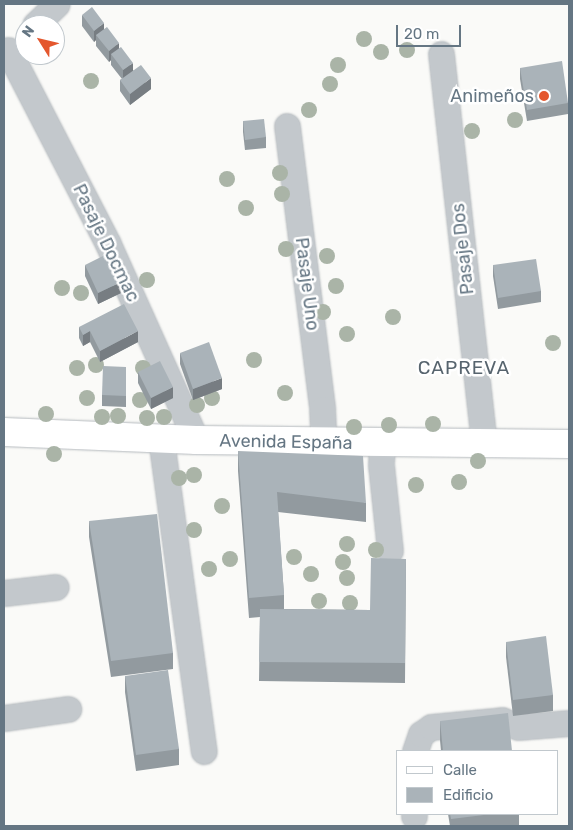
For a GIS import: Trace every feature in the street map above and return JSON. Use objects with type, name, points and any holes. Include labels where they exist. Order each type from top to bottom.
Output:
[{"type":"main road","name":"Avenida España","points":[[4,432],[161,439],[324,443],[569,444]]},
{"type":"street","points":[[45,15],[57,4]]},
{"type":"street","name":"Pasaje Docmac","points":[[12,46],[108,244],[196,440]]},
{"type":"street","name":"Pasaje Dos","points":[[442,54],[484,444]]},
{"type":"street","name":"Pasaje Uno","points":[[287,126],[321,399],[324,443]]},
{"type":"street","points":[[161,439],[204,751]]},
{"type":"street","points":[[382,444],[381,465],[390,551]]},
{"type":"street","points":[[4,593],[56,587]]},
{"type":"street","points":[[4,718],[68,709]]},
{"type":"street","points":[[415,750],[421,734],[431,727],[502,720],[518,727],[569,723]]},
{"type":"building","points":[[92,7],[104,23],[94,31],[82,15]]},
{"type":"building","points":[[107,27],[119,43],[109,51],[96,35]]},
{"type":"building","points":[[121,47],[133,63],[123,70],[111,54]]},
{"type":"building","name":"Animeños","points":[[562,61],[568,103],[527,110],[520,68]]},
{"type":"building","points":[[141,65],[151,78],[130,94],[120,80]]},
{"type":"building","points":[[264,119],[266,137],[245,140],[243,121]]},
{"type":"building","points":[[107,254],[121,282],[98,293],[85,265]]},
{"type":"building","points":[[536,259],[541,291],[498,298],[493,265]]},
{"type":"building","points":[[124,304],[138,331],[100,351],[90,331],[83,335],[79,327]]},
{"type":"building","points":[[209,342],[222,378],[193,389],[180,353]]},
{"type":"building","points":[[160,361],[173,387],[151,398],[138,372]]},
{"type":"building","points":[[103,366],[126,367],[126,396],[102,395]]},
{"type":"building","points":[[238,451],[363,456],[366,503],[277,492],[284,595],[249,598]]},
{"type":"building","points":[[157,514],[173,653],[111,661],[89,521]]},
{"type":"building","points":[[371,558],[406,559],[405,663],[259,662],[260,609],[370,610]]},
{"type":"building","points":[[546,636],[553,695],[513,700],[506,642]]},
{"type":"building","points":[[168,670],[179,749],[136,755],[125,676]]},
{"type":"building","points":[[508,713],[512,750],[443,750],[440,721]]},
{"type":"building","points":[[450,815],[484,815],[451,819]]},
{"type":"place","name":"Animeños","points":[[544,96]]},
{"type":"district","name":"CAPREVA","points":[[464,368]]}]
